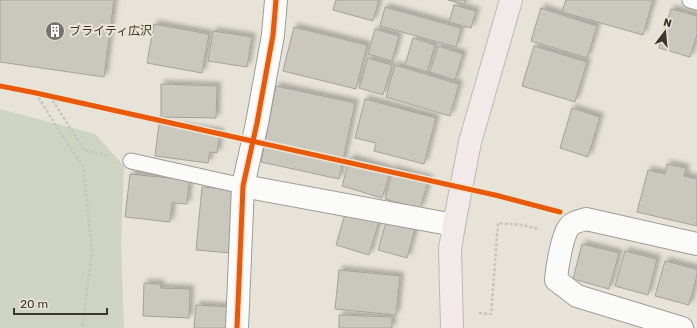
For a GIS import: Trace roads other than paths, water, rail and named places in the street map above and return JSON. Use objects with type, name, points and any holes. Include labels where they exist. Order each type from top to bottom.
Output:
[{"type":"highway","points":[[452,328],[450,249],[454,225],[470,142],[511,0]]},
{"type":"street","points":[[237,328],[243,186],[257,123],[273,35],[276,0]]},
{"type":"street","points":[[243,186],[454,225]]},
{"type":"street","points":[[682,328],[577,296],[556,280],[565,235],[568,228],[574,222],[586,219],[697,244]]},
{"type":"lane","points":[[690,0],[697,2]]},
{"type":"lane","points":[[131,161],[243,186]]},
{"type":"place","name":"ブライティ広沢","points":[[55,31]]}]
